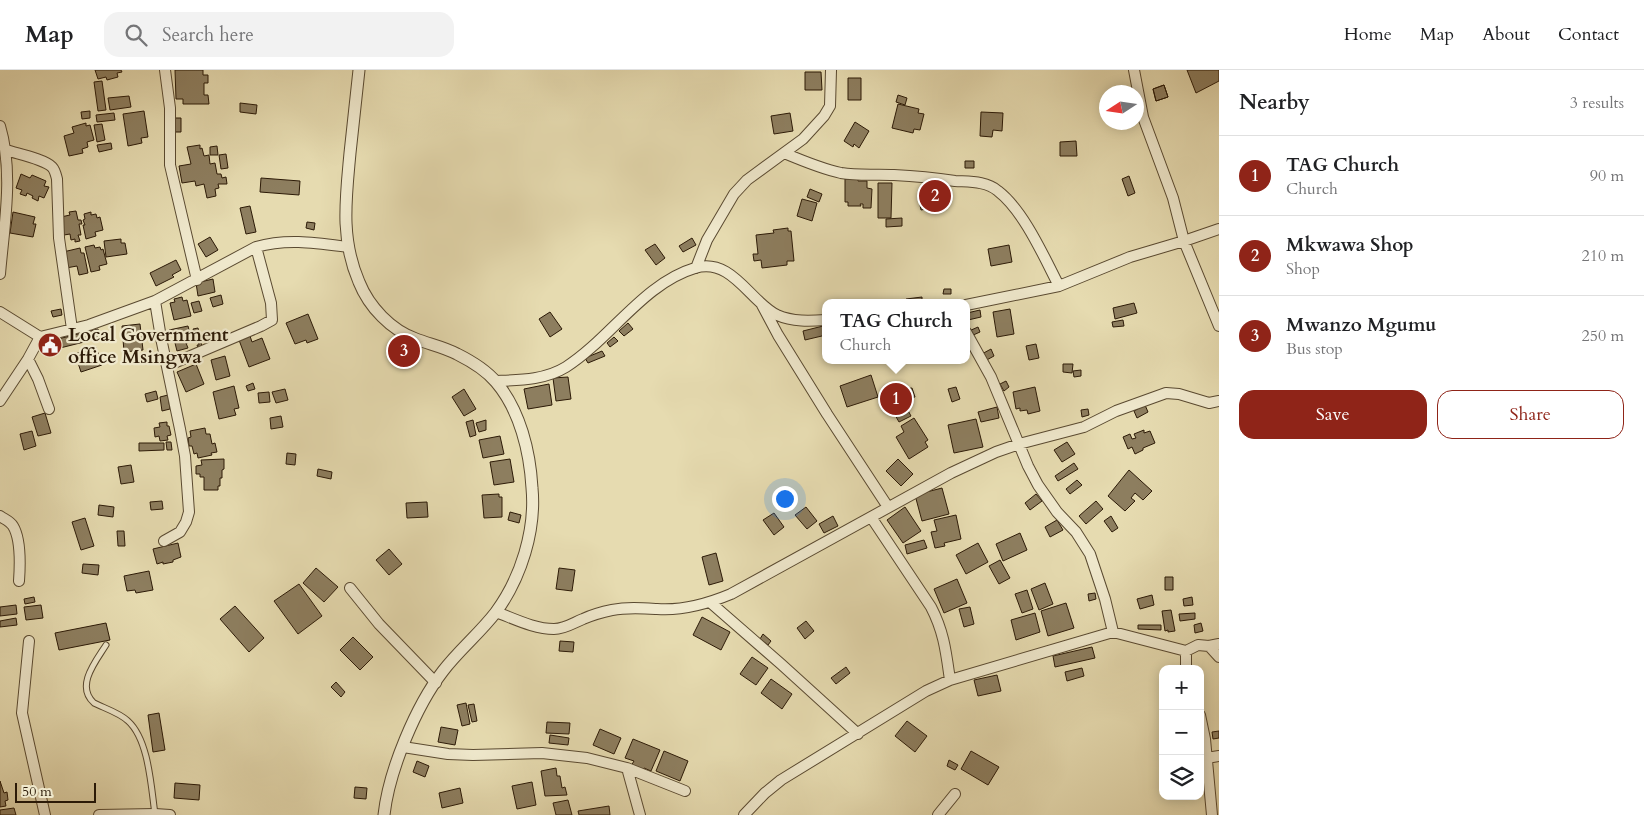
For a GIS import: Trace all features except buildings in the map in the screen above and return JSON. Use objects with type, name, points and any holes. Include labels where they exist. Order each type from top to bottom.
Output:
[{"type":"street","points":[[165,70],[170,108],[170,166],[197,280]]},
{"type":"street","points":[[359,70],[345,202],[345,233],[358,282],[377,311],[394,328],[413,338],[456,353],[496,381],[511,403],[520,427],[529,458],[533,490],[532,522],[521,563],[510,590],[496,612],[443,671],[423,702],[403,747],[388,789],[384,815]]},
{"type":"street","points":[[696,268],[707,240],[734,194],[747,180],[803,139],[824,116],[830,106],[831,70]]},
{"type":"street","points":[[1134,70],[1143,117],[1173,198],[1184,241],[1219,326]]},
{"type":"street","points":[[0,126],[6,150],[6,203],[0,274]]},
{"type":"street","points":[[6,150],[45,162],[56,172],[59,238],[72,329]]},
{"type":"street","points":[[784,153],[841,173],[864,176],[895,175],[929,178],[984,184],[993,187],[1004,196],[1018,213],[1059,286]]},
{"type":"street","points":[[970,304],[1059,286],[1130,257],[1219,229]]},
{"type":"street","points":[[0,312],[40,337],[72,329],[155,300],[197,280],[256,247],[288,242],[316,242],[348,247]]},
{"type":"street","points":[[167,366],[272,320],[271,303],[256,247]]},
{"type":"street","points":[[496,381],[531,379],[549,375],[565,368],[594,345],[656,289],[676,277],[696,268],[710,267],[729,273],[748,288],[760,302],[778,335],[846,444],[888,507]]},
{"type":"street","points":[[155,300],[185,456],[189,512],[180,532],[164,541]]},
{"type":"street","points":[[760,302],[776,314],[792,320],[822,320]]},
{"type":"street","points":[[0,402],[40,337]]},
{"type":"street","points":[[970,340],[990,377],[1028,466],[1038,484],[1057,512],[1076,532],[1090,554],[1105,599],[1113,632]]},
{"type":"street","points":[[28,359],[38,378],[48,409]]},
{"type":"street","points":[[496,612],[537,627],[556,629],[569,626],[599,613],[628,608],[667,609],[710,603],[731,594],[969,464],[1019,444],[1084,426],[1116,411],[1166,393],[1178,394],[1209,403],[1219,401]]},
{"type":"street","points":[[0,516],[13,526],[16,533],[20,562],[19,581]]},
{"type":"street","points":[[871,517],[939,622],[944,639],[950,680]]},
{"type":"street","points":[[350,588],[379,624],[436,683]]},
{"type":"street","points":[[710,603],[858,734]]},
{"type":"street","points":[[744,815],[765,793],[781,780],[926,691],[950,680],[1113,632],[1186,651],[1198,645],[1214,645],[1219,657]]},
{"type":"street","points":[[29,641],[22,713],[45,815]]},
{"type":"street","points":[[1186,651],[1186,665]]},
{"type":"street","points":[[1204,740],[1212,815]]},
{"type":"street","points":[[403,747],[448,754],[542,753],[587,758],[626,768],[685,792]]},
{"type":"street","points":[[1207,758],[1219,756]]},
{"type":"street","points":[[626,768],[640,815]]},
{"type":"street","points":[[938,815],[955,794]]},
{"type":"street","points":[[99,815],[168,815]]},
{"type":"lane","points":[[106,645],[88,676],[85,684],[87,692],[94,703],[127,719],[135,728],[143,746],[155,814]]},
{"type":"place","name":"Mkwawa Shop","points":[[935,196]]},
{"type":"place","name":"Local Government office Msingwa","points":[[50,345]]},
{"type":"place","name":"Mwanzo Mgumu","points":[[404,351]]},
{"type":"place","name":"TAG Church","points":[[896,399]]}]
